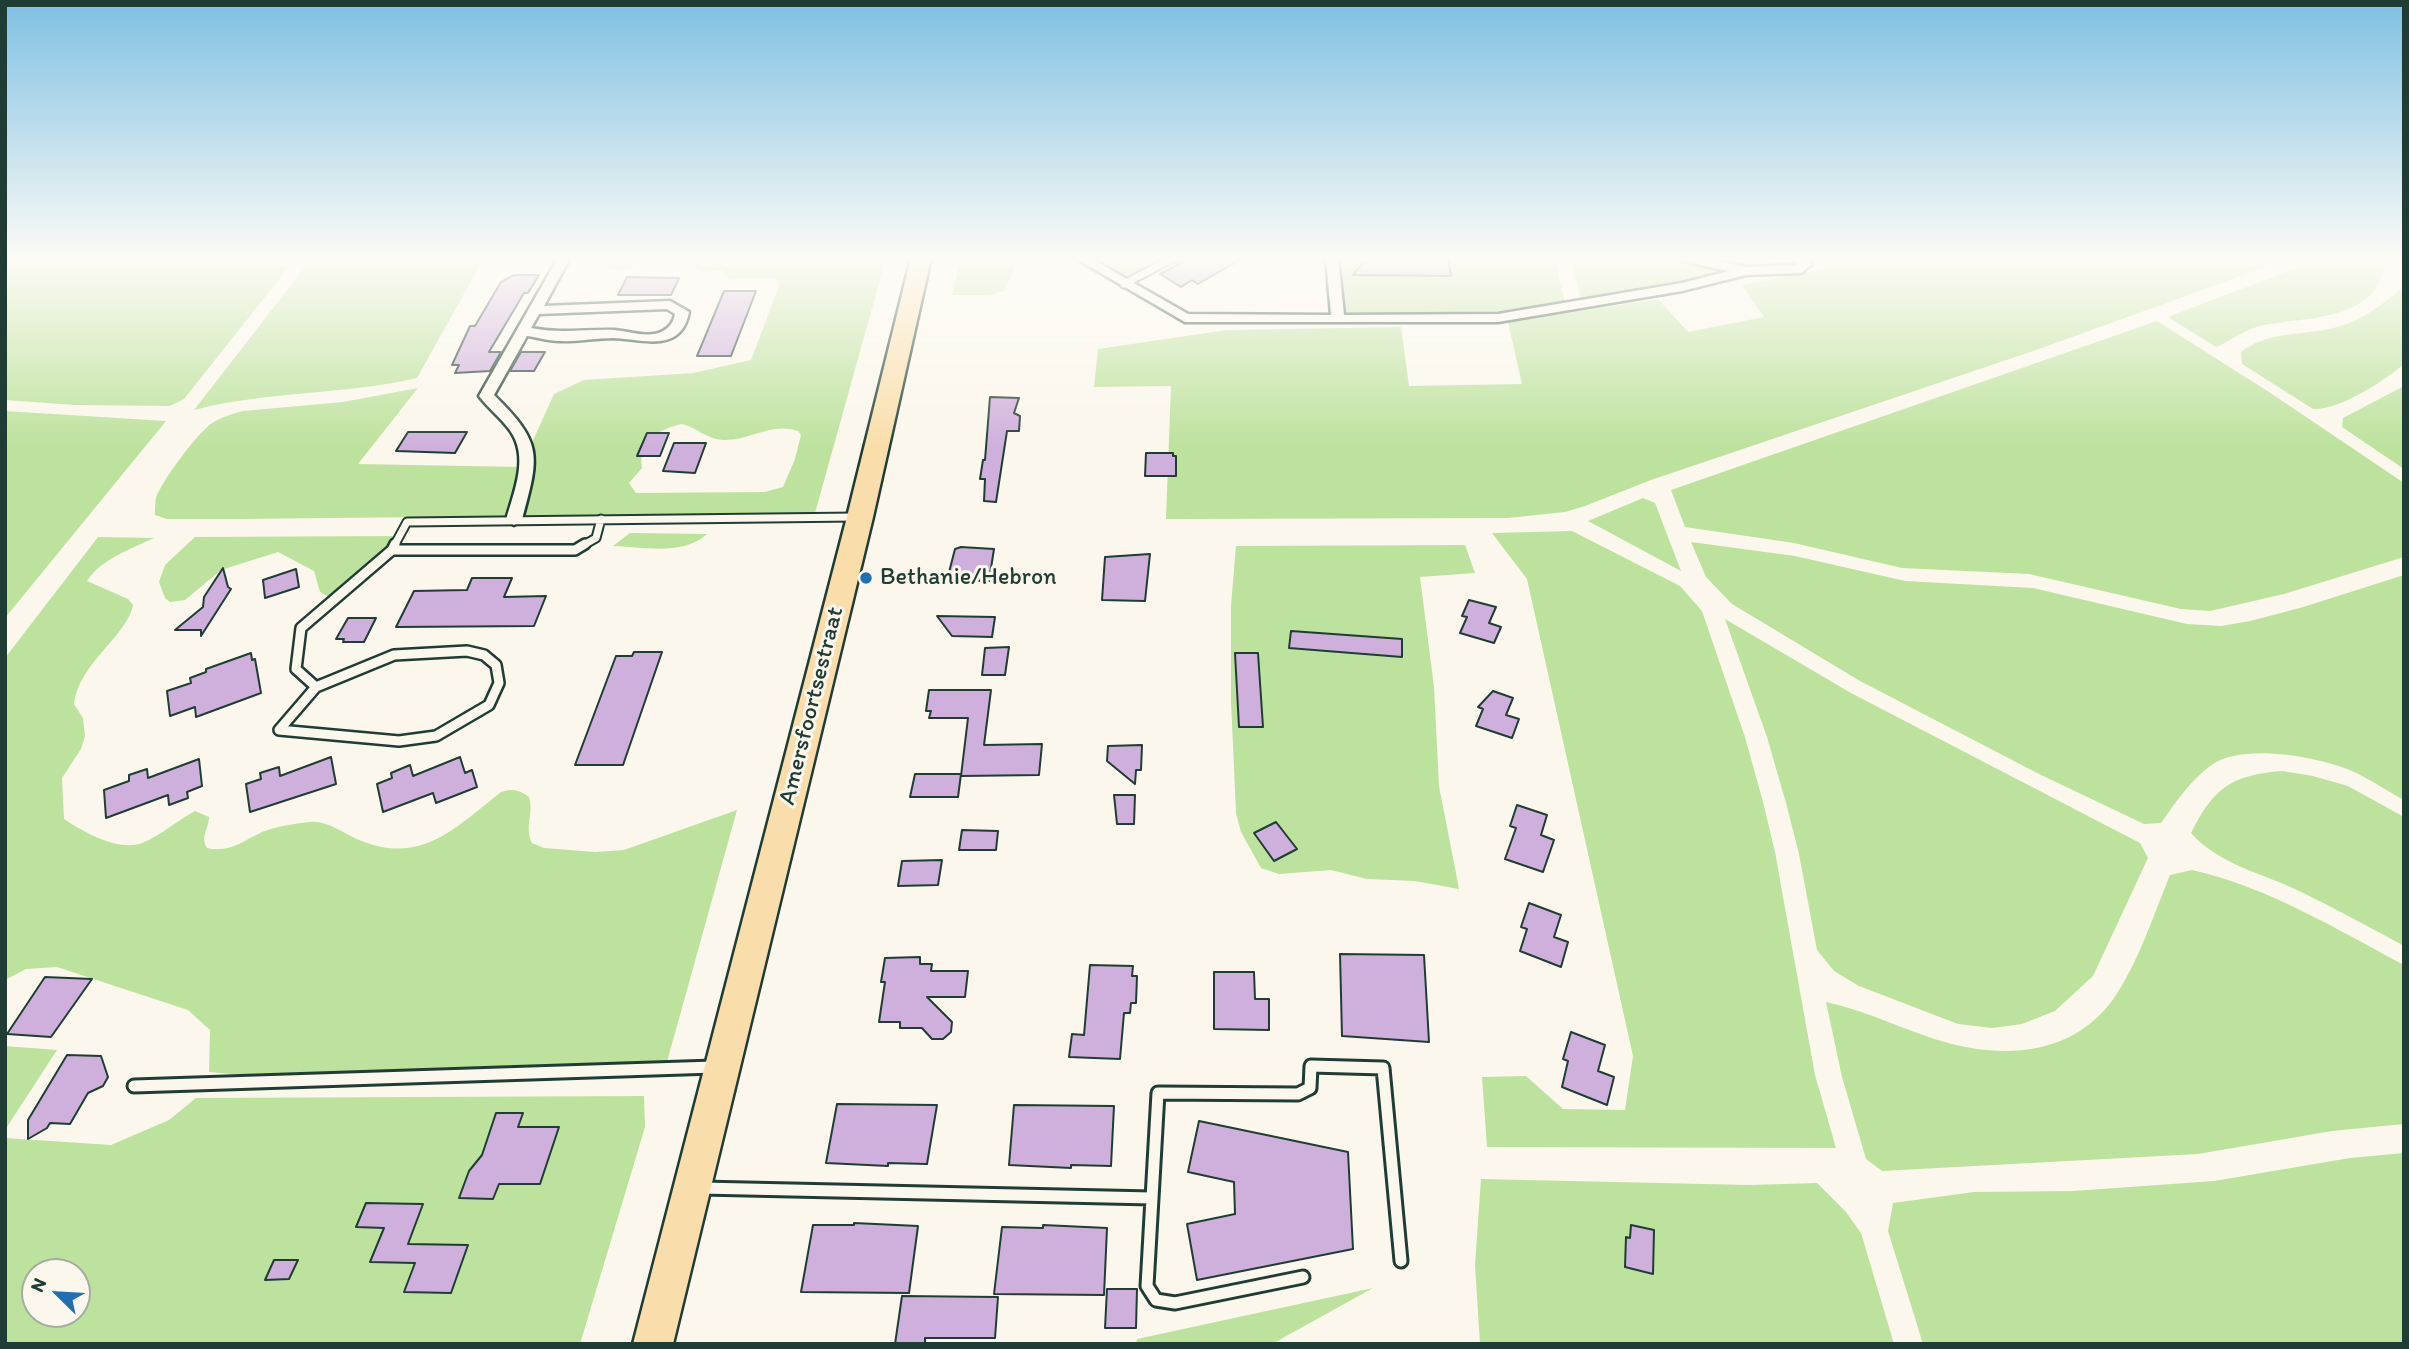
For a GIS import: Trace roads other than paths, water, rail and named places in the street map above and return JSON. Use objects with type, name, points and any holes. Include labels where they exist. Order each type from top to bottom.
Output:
[{"type":"main road","name":"Amersfoortsestraat","points":[[653,1344],[860,517],[906,321]]},
{"type":"street","points":[[514,520],[530,460],[527,443],[503,412],[486,396],[530,321]]},
{"type":"street","points":[[524,331],[558,337],[614,334],[653,339],[669,334],[680,321]]},
{"type":"lane","points":[[316,687],[296,669],[300,628],[392,550],[407,522],[413,520],[860,517]]},
{"type":"lane","points":[[392,550],[575,550],[596,538],[601,519]]},
{"type":"lane","points":[[467,652],[484,655],[496,665],[499,683],[489,705],[436,736],[399,741],[279,730],[316,687],[394,655],[467,652]]},
{"type":"lane","points":[[1303,1277],[1175,1303],[1156,1300],[1147,1286],[1158,1093],[1298,1094],[1310,1088],[1311,1066],[1383,1068],[1401,1261]]},
{"type":"lane","points":[[134,1086],[722,1067]]},
{"type":"lane","points":[[692,1187],[1152,1198]]},
{"type":"place","name":"Bethanie/Hebron","points":[[866,578]]}]
